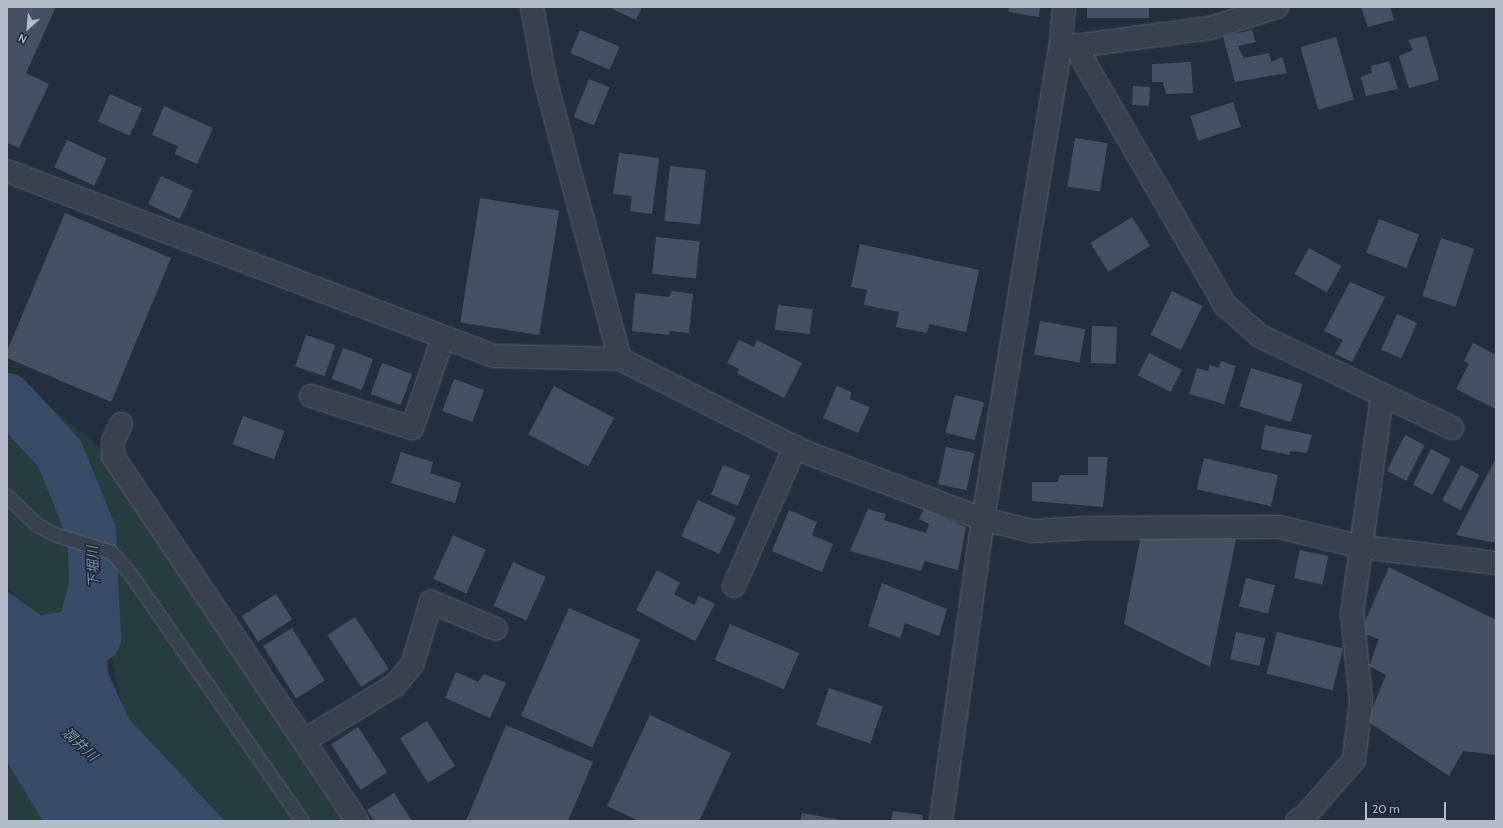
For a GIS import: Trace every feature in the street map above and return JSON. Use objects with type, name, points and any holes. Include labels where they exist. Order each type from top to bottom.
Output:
[{"type":"street","points":[[532,7],[544,79],[620,359]]},
{"type":"street","points":[[942,821],[983,519],[1068,44],[1064,7]]},
{"type":"street","points":[[1068,44],[1210,28],[1277,7]]},
{"type":"street","points":[[1068,44],[1226,306],[1260,336],[1382,396],[1452,428]]},
{"type":"street","points":[[7,171],[443,338],[494,356],[620,359],[795,447],[983,519],[1032,531],[1087,528],[1279,526],[1362,547],[1496,563]]},
{"type":"street","points":[[311,396],[412,428],[443,338]]},
{"type":"street","points":[[1297,821],[1305,816],[1354,760],[1361,701],[1352,613],[1382,396]]},
{"type":"street","points":[[121,424],[113,441],[113,456],[357,821]]},
{"type":"street","points":[[734,586],[795,447]]},
{"type":"street","points":[[304,740],[396,685],[412,665],[431,602],[496,629]]},
{"type":"lane","points":[[7,496],[36,524],[54,534],[111,552],[129,572],[302,821]]},
{"type":"green space","points":[[7,371],[95,444],[356,821],[225,821],[124,716],[92,562],[75,561],[61,612],[41,615],[7,589]]},
{"type":"green space","points":[[7,760],[47,821],[7,821]]},
{"type":"water","name":"潤井川","points":[[75,561],[103,575],[108,673],[129,719],[225,821],[43,821],[7,762],[7,591],[41,615],[61,612]]},
{"type":"building","points":[[7,7],[56,7],[26,73],[49,84],[19,148],[7,143]]},
{"type":"building","points":[[608,7],[642,7],[636,20]]},
{"type":"building","points":[[1009,7],[1040,7],[1039,17],[1008,12]]},
{"type":"building","points":[[1087,7],[1149,7],[1149,18],[1087,18]]},
{"type":"building","points":[[1361,7],[1390,7],[1394,20],[1368,27]]},
{"type":"building","points":[[580,30],[620,47],[610,70],[570,53]]},
{"type":"building","points":[[1252,30],[1256,42],[1238,46],[1244,58],[1269,53],[1271,62],[1282,57],[1287,73],[1235,82],[1223,36]]},
{"type":"building","points":[[1426,36],[1439,80],[1409,88],[1399,56],[1413,50],[1408,40]]},
{"type":"building","points":[[1336,37],[1354,99],[1318,110],[1300,47]]},
{"type":"building","points":[[1389,61],[1398,89],[1366,96],[1361,77],[1372,73],[1371,66]]},
{"type":"building","points":[[1191,62],[1193,93],[1166,94],[1163,82],[1152,82],[1152,64]]},
{"type":"building","points":[[589,79],[609,87],[594,125],[574,117]]},
{"type":"building","points":[[1133,86],[1150,87],[1149,106],[1132,105]]},
{"type":"building","points":[[110,94],[142,108],[130,136],[98,121]]},
{"type":"building","points":[[1233,102],[1241,127],[1198,141],[1190,116]]},
{"type":"building","points":[[164,106],[213,128],[197,164],[175,154],[178,146],[152,135]]},
{"type":"building","points":[[1075,138],[1108,143],[1100,192],[1067,186]]},
{"type":"building","points":[[67,140],[107,159],[94,186],[54,167]]},
{"type":"building","points":[[619,153],[659,158],[652,214],[630,211],[632,196],[613,194]]},
{"type":"building","points":[[670,166],[706,170],[700,224],[664,221]]},
{"type":"building","points":[[161,176],[193,191],[180,219],[148,204]]},
{"type":"building","points":[[480,198],[559,211],[539,335],[460,322]]},
{"type":"building","points":[[65,213],[171,258],[111,402],[7,358],[7,351]]},
{"type":"building","points":[[1132,217],[1150,246],[1108,272],[1090,243]]},
{"type":"building","points":[[1379,219],[1419,234],[1406,268],[1366,253]]},
{"type":"building","points":[[656,237],[700,242],[696,278],[652,274]]},
{"type":"building","points":[[1441,238],[1474,249],[1455,307],[1422,296]]},
{"type":"building","points":[[860,244],[979,270],[966,332],[929,324],[927,333],[896,327],[899,312],[864,305],[867,290],[851,287]]},
{"type":"building","points":[[1309,248],[1341,266],[1327,292],[1294,274]]},
{"type":"building","points":[[1350,282],[1385,297],[1352,362],[1335,354],[1343,340],[1324,331]]},
{"type":"building","points":[[672,291],[693,294],[689,333],[670,331],[669,335],[632,331],[635,293],[669,297]]},
{"type":"building","points":[[1172,291],[1203,306],[1181,350],[1151,335]]},
{"type":"building","points":[[778,305],[813,309],[810,334],[775,330]]},
{"type":"building","points":[[1397,314],[1417,323],[1401,359],[1381,350]]},
{"type":"building","points":[[1040,321],[1085,329],[1079,362],[1034,354]]},
{"type":"building","points":[[1092,326],[1117,327],[1116,364],[1091,363]]},
{"type":"building","points":[[306,335],[335,345],[325,376],[295,366]]},
{"type":"building","points":[[739,340],[754,347],[757,340],[802,363],[784,398],[737,373],[739,369],[727,363]]},
{"type":"building","points":[[1473,343],[1496,355],[1496,409],[1456,389],[1469,364],[1464,361]]},
{"type":"building","points":[[343,348],[373,359],[362,390],[332,379]]},
{"type":"building","points":[[1149,353],[1182,370],[1171,392],[1138,375]]},
{"type":"building","points":[[1221,361],[1236,366],[1224,404],[1189,394],[1197,368],[1208,371],[1210,365],[1219,368]]},
{"type":"building","points":[[382,363],[412,374],[401,405],[371,394]]},
{"type":"building","points":[[1251,368],[1303,384],[1291,422],[1239,406]]},
{"type":"building","points":[[454,379],[484,390],[472,422],[442,411]]},
{"type":"building","points":[[554,386],[614,418],[588,466],[528,435]]},
{"type":"building","points":[[837,386],[851,392],[850,399],[870,407],[858,433],[823,418]]},
{"type":"building","points":[[955,395],[984,402],[975,440],[946,433]]},
{"type":"building","points":[[243,416],[284,431],[274,459],[233,444]]},
{"type":"building","points":[[1265,425],[1312,435],[1307,453],[1290,451],[1290,455],[1261,449]]},
{"type":"building","points":[[1405,435],[1425,445],[1406,481],[1387,471]]},
{"type":"building","points":[[946,447],[974,453],[966,490],[938,484]]},
{"type":"building","points":[[1431,449],[1451,459],[1432,495],[1413,485]]},
{"type":"building","points":[[401,452],[433,462],[430,473],[461,483],[455,503],[391,483]]},
{"type":"building","points":[[1088,457],[1108,457],[1103,507],[1032,501],[1032,482],[1058,482],[1059,475],[1088,475]]},
{"type":"building","points":[[1204,458],[1278,475],[1271,506],[1197,489]]},
{"type":"building","points":[[1496,458],[1496,543],[1456,535]]},
{"type":"building","points":[[723,465],[750,476],[738,506],[711,495]]},
{"type":"building","points":[[1461,465],[1480,475],[1461,510],[1442,500]]},
{"type":"building","points":[[698,500],[736,518],[719,554],[681,536]]},
{"type":"building","points":[[868,509],[886,514],[884,520],[926,533],[929,524],[919,519],[924,509],[966,527],[958,570],[925,561],[921,571],[850,551]]},
{"type":"building","points":[[789,510],[817,522],[812,535],[833,544],[822,572],[772,551]]},
{"type":"building","points":[[1237,534],[1210,667],[1124,624],[1141,535]]},
{"type":"building","points":[[453,535],[486,550],[466,593],[433,579]]},
{"type":"building","points":[[1300,550],[1328,556],[1322,584],[1294,578]]},
{"type":"building","points":[[513,562],[546,577],[526,620],[493,606]]},
{"type":"building","points":[[1389,567],[1496,620],[1496,755],[1463,751],[1449,776],[1367,721],[1386,675],[1369,666],[1379,639],[1360,633]]},
{"type":"building","points":[[657,570],[680,583],[674,594],[694,605],[699,596],[715,604],[695,641],[636,610]]},
{"type":"building","points":[[1246,578],[1275,585],[1268,613],[1239,606]]},
{"type":"building","points":[[882,583],[947,609],[939,636],[905,623],[900,638],[868,626]]},
{"type":"building","points":[[276,594],[292,619],[258,641],[242,616]]},
{"type":"building","points":[[569,608],[640,640],[592,748],[521,716]]},
{"type":"building","points":[[355,617],[389,669],[361,687],[327,635]]},
{"type":"building","points":[[730,624],[799,653],[784,689],[715,660]]},
{"type":"building","points":[[292,628],[325,681],[296,699],[263,646]]},
{"type":"building","points":[[1236,632],[1265,638],[1260,666],[1230,659]]},
{"type":"building","points":[[1277,632],[1343,648],[1333,690],[1267,674]]},
{"type":"building","points":[[456,672],[478,682],[484,674],[506,683],[490,718],[445,698]]},
{"type":"building","points":[[829,688],[883,707],[870,743],[816,725]]},
{"type":"building","points":[[650,715],[731,753],[699,821],[639,821],[607,806]]},
{"type":"building","points":[[427,721],[455,766],[428,783],[400,738]]},
{"type":"building","points":[[506,725],[593,762],[568,821],[466,821]]},
{"type":"building","points":[[358,727],[387,772],[361,790],[331,744]]},
{"type":"building","points":[[394,793],[412,821],[374,821],[367,810]]},
{"type":"building","points":[[893,811],[923,815],[922,821],[891,821]]},
{"type":"building","points":[[802,813],[841,820],[841,821],[800,821]]},
{"type":"waterway","name":"下堀川","points":[[7,397],[59,453],[91,532],[96,638]]}]
